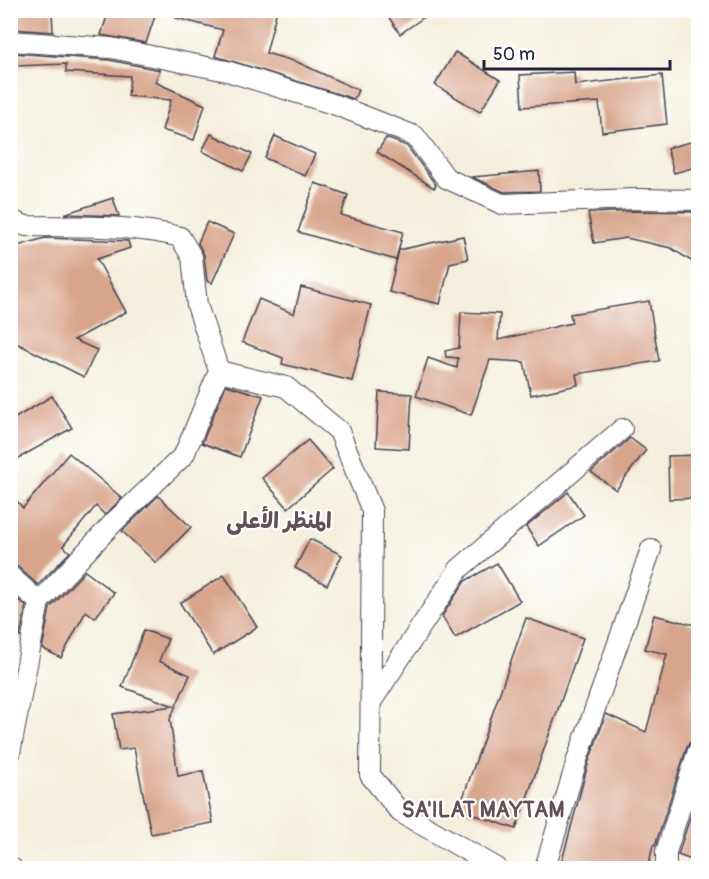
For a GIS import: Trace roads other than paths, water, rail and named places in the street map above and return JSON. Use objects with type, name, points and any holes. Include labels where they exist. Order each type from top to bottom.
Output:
[{"type":"street","points":[[10,40],[111,48],[215,69],[336,105],[415,136],[446,178],[502,204],[635,199],[699,200]]},
{"type":"street","points":[[10,220],[26,226],[147,230],[180,237],[192,257],[197,305],[219,371],[184,455],[114,522],[39,602],[10,753]]},
{"type":"street","points":[[219,371],[286,387],[339,431],[372,511],[370,775],[400,812],[497,868]]},
{"type":"street","points":[[370,702],[459,569],[622,429]]},
{"type":"street","points":[[545,868],[577,760],[604,689],[651,549]]},
{"type":"street","points":[[10,576],[39,602]]},
{"type":"street","points":[[666,868],[666,852],[699,751]]},
{"type":"district","name":"المنظر الأعلى","points":[[279,521]]},
{"type":"district","name":"SA'ILAT MAYTAM","points":[[483,810]]}]
